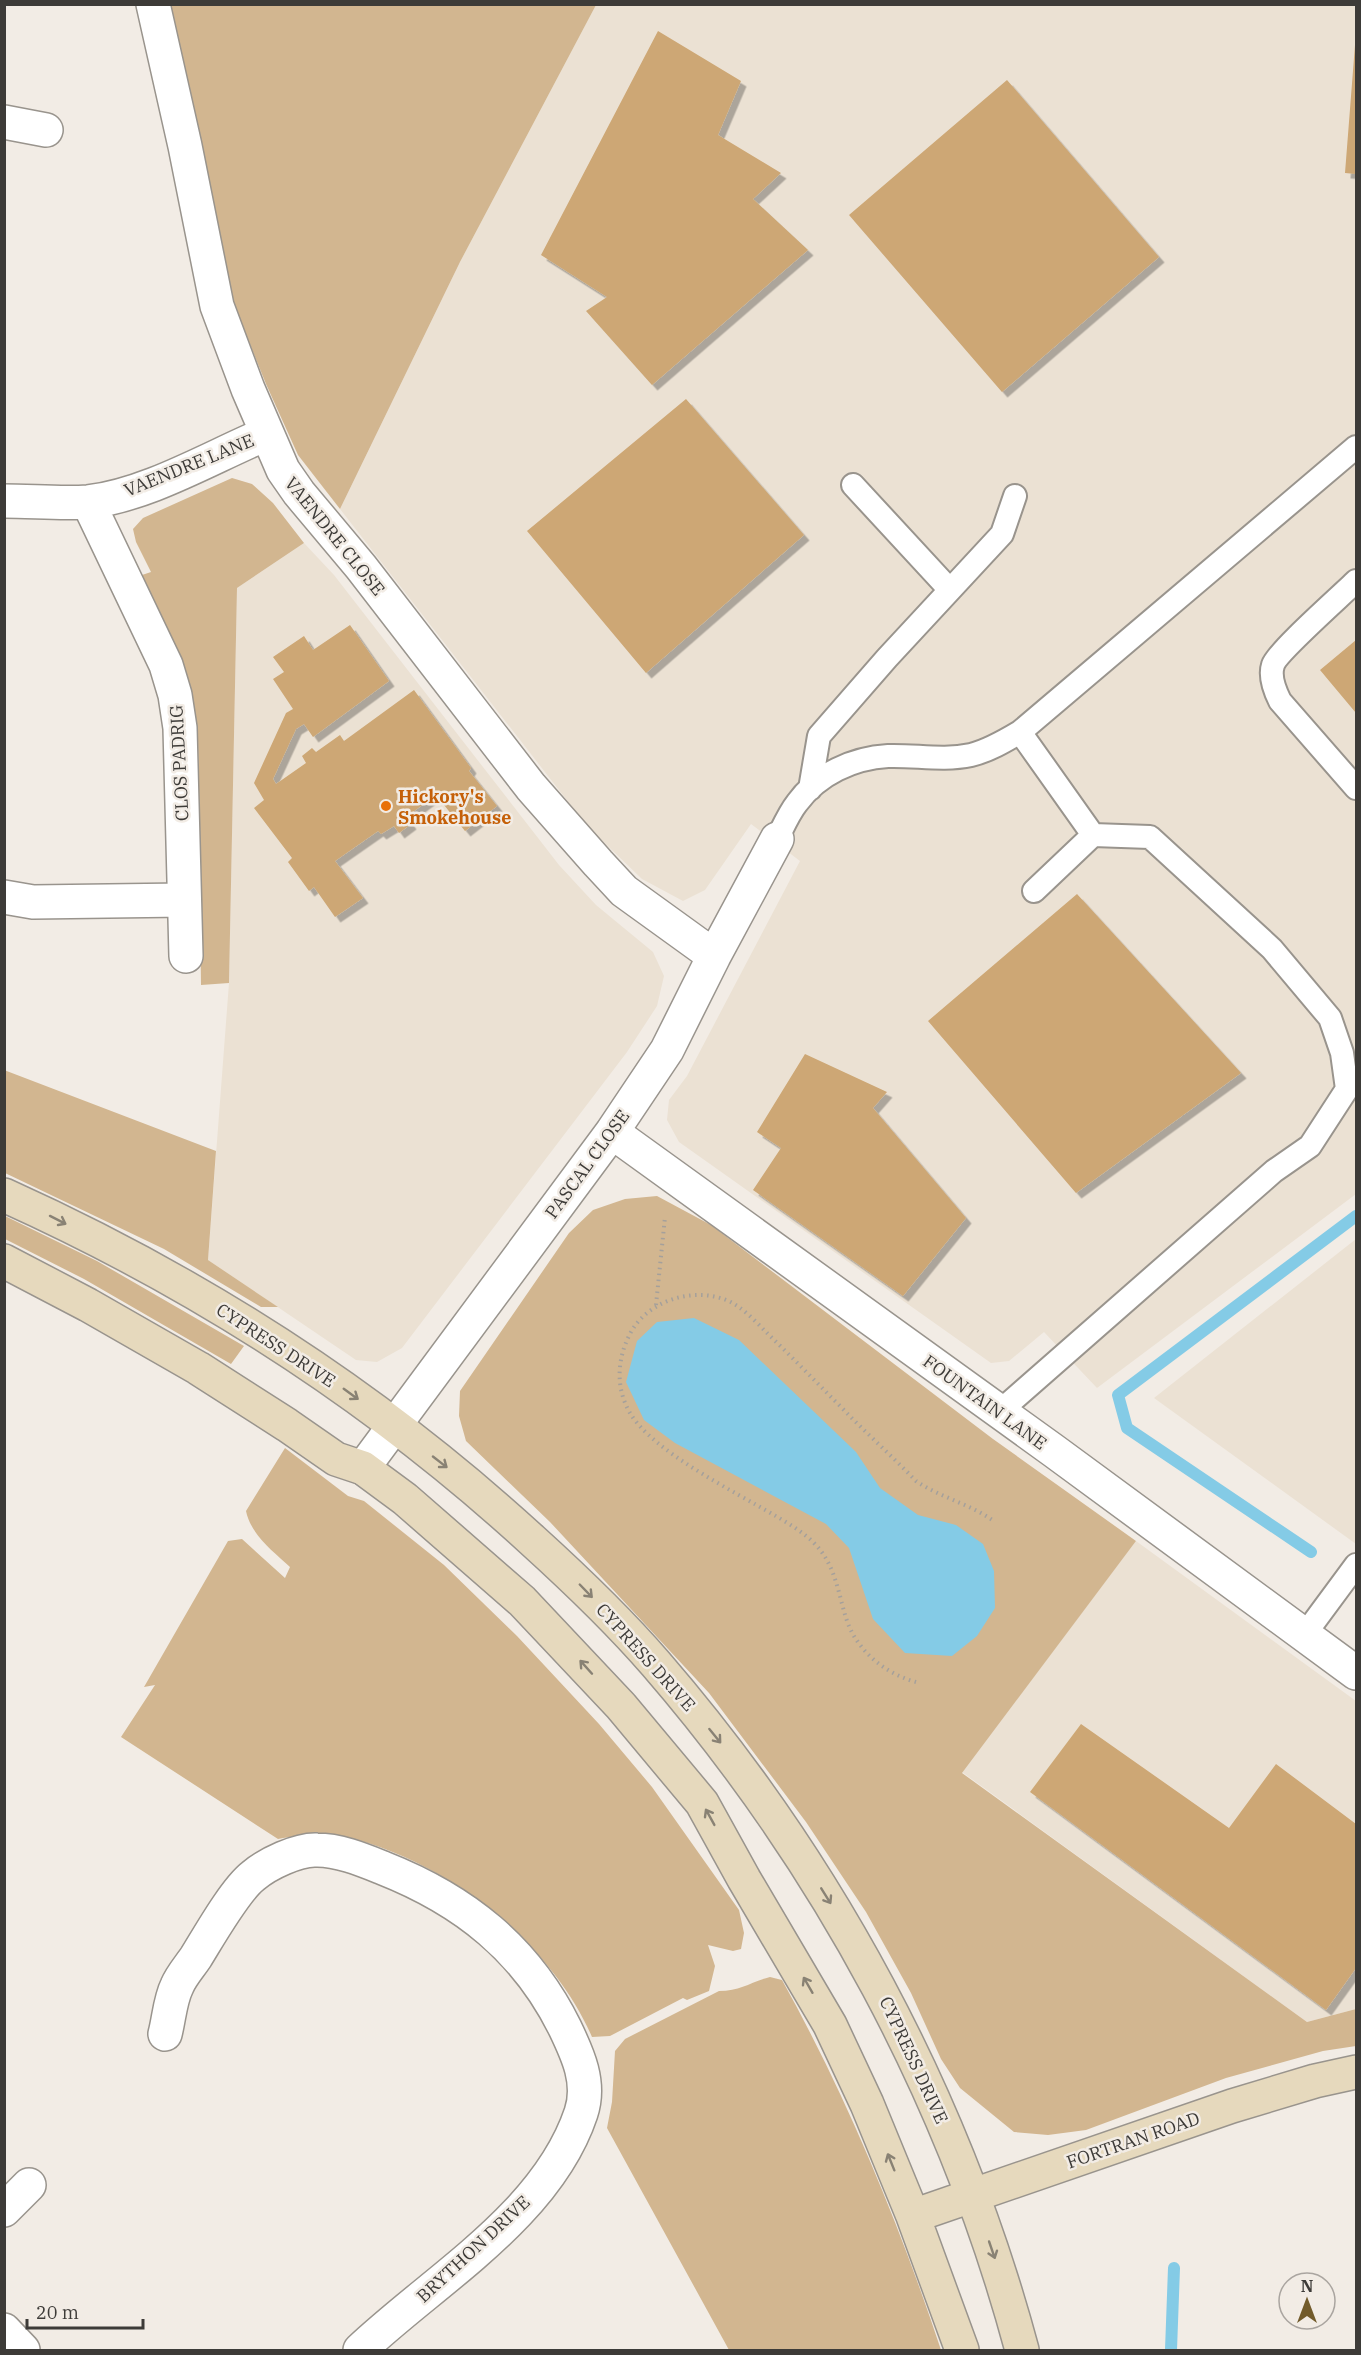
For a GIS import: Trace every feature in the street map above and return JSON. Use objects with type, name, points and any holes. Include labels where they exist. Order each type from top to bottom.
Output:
[{"type":"street","name":"VAENDRE CLOSE","points":[[153,4],[217,306],[266,434],[283,470],[531,787],[624,891],[714,956]]},
{"type":"street","points":[[4,122],[46,129]]},
{"type":"street","name":"VAENDRE LANE","points":[[4,501],[88,502],[149,486],[266,434]]},
{"type":"street","name":"CLOS PADRIG","points":[[88,502],[166,664],[175,695],[180,728],[186,956]]},
{"type":"street","name":"PASCAL CLOSE","points":[[363,1468],[612,1132],[667,1050],[777,839]]},
{"type":"street","points":[[4,897],[33,902],[184,900]]},
{"type":"street","name":"FOUNTAIN LANE","points":[[612,1132],[1356,1673]]},
{"type":"street","name":"CYPRESS DRIVE","points":[[4,1195],[138,1261],[235,1316],[322,1373],[394,1425],[483,1495],[577,1581],[655,1662],[719,1740],[797,1849],[849,1932],[885,1996],[924,2078],[973,2194],[1005,2288],[1022,2350]]},
{"type":"street","points":[[4,1261],[88,1305],[198,1368],[336,1459],[363,1468],[405,1499],[522,1601],[621,1706],[702,1803],[830,2025],[867,2104],[913,2216],[962,2350]]},
{"type":"street","name":"BRYTHON DRIVE","points":[[165,2034],[176,1986],[252,1876],[282,1858],[316,1849],[366,1861],[432,1889],[465,1910],[497,1935],[541,1986],[555,2008],[579,2056],[585,2086],[582,2110],[571,2139],[552,2170],[525,2204],[449,2274],[360,2350]]},
{"type":"street","name":"FORTRAN ROAD","points":[[913,2216],[1232,2106],[1315,2081],[1356,2072]]},
{"type":"street","points":[[4,2210],[29,2185]]},
{"type":"street","points":[[4,2330],[23,2350]]},
{"type":"lane","points":[[777,839],[797,802],[827,774],[851,763],[887,756],[949,758],[972,755],[996,746],[1020,732],[1356,447]]},
{"type":"lane","points":[[853,485],[950,590]]},
{"type":"lane","points":[[810,789],[819,736],[1002,534],[1015,496]]},
{"type":"lane","points":[[1356,581],[1273,664],[1273,684],[1280,701],[1356,788]]},
{"type":"lane","points":[[1020,732],[1093,835]]},
{"type":"lane","points":[[999,1412],[1274,1171],[1310,1146],[1347,1089],[1342,1053],[1330,1018],[1272,949],[1150,837],[1093,835],[1034,891]]},
{"type":"lane","points":[[1305,1635],[1356,1565]]},
{"type":"path","points":[[656,1305],[670,1174]]},
{"type":"path","points":[[916,1682],[897,1677],[879,1665],[858,1640],[848,1623],[829,1561],[814,1543],[795,1528],[677,1457],[647,1435],[630,1413],[622,1391],[618,1373],[623,1346],[634,1327],[656,1305],[677,1298],[707,1294],[729,1301],[751,1318],[791,1356],[916,1481],[933,1493],[981,1512],[996,1522]]},
{"type":"shaded area","points":[[168,5],[596,5],[460,262],[340,509],[298,455],[232,300]]},
{"type":"shaded area","points":[[596,5],[1356,5],[1356,1194],[1097,1388],[1044,1332],[1009,1361],[991,1363],[679,1142],[667,1120],[669,1100],[687,1076],[800,861],[751,824],[705,890],[683,901],[642,879],[587,826],[340,509],[460,262]]},
{"type":"shaded area","points":[[232,478],[252,484],[273,503],[304,543],[237,588],[229,983],[201,985],[198,740],[192,697],[177,650],[142,575],[151,572],[136,542],[133,529],[143,518]]},
{"type":"shaded area","points":[[304,543],[334,575],[559,865],[596,905],[653,952],[664,976],[657,1006],[627,1052],[402,1348],[377,1362],[356,1360],[208,1260],[229,983],[237,588]]},
{"type":"shaded area","points":[[4,1070],[216,1151],[208,1260],[278,1307],[261,1307],[164,1249],[5,1173]]},
{"type":"shaded area","points":[[657,1196],[711,1225],[993,1439],[1136,1541],[962,1773],[1307,2022],[1356,2009],[1356,2046],[1323,2051],[1226,2078],[1086,2130],[1048,2135],[1014,2132],[960,2088],[941,2059],[911,1993],[866,1912],[806,1822],[709,1693],[550,1522],[466,1441],[459,1416],[460,1391],[569,1233],[593,1210],[625,1199]]},
{"type":"shaded area","points":[[5,1216],[97,1261],[244,1346],[231,1364],[84,1279],[5,1239]]},
{"type":"shaded area","points":[[1356,1239],[1356,1544],[1154,1398]]},
{"type":"shaded area","points":[[285,1448],[348,1496],[364,1501],[444,1565],[517,1636],[599,1724],[652,1787],[739,1910],[744,1933],[741,1949],[733,1951],[708,1945],[715,1966],[709,1991],[687,2000],[683,1998],[610,2036],[592,2037],[573,2001],[549,1967],[520,1936],[487,1907],[452,1882],[414,1861],[375,1845],[336,1835],[314,1834],[278,1839],[121,1737],[155,1685],[144,1687],[228,1541],[242,1539],[285,1578],[290,1567],[258,1535],[246,1511]]},
{"type":"shaded area","points":[[1136,1541],[1356,1701],[1356,2009],[1307,2022],[962,1772]]},
{"type":"shaded area","points":[[770,1977],[782,1980],[850,2115],[908,2255],[941,2350],[729,2350],[607,2128],[612,2102],[615,2051],[625,2039],[719,1991],[740,1988]]},
{"type":"water","points":[[694,1318],[739,1340],[856,1452],[880,1488],[918,1515],[956,1525],[983,1544],[994,1571],[995,1608],[977,1636],[952,1656],[905,1653],[873,1619],[849,1548],[826,1524],[675,1443],[644,1420],[626,1382],[637,1341],[657,1322]]},
{"type":"building","points":[[658,31],[741,81],[718,135],[781,173],[753,199],[808,250],[652,385],[586,311],[607,297],[541,255]]},
{"type":"building","points":[[1356,45],[1356,174],[1345,173]]},
{"type":"building","points":[[1007,80],[1159,257],[1002,392],[849,215]]},
{"type":"building","points":[[686,399],[804,535],[646,673],[527,531]]},
{"type":"building","points":[[350,625],[389,681],[313,737],[304,724],[296,729],[273,779],[276,784],[306,763],[302,756],[312,748],[316,752],[340,735],[344,741],[414,690],[471,768],[469,771],[497,806],[465,831],[436,795],[406,817],[411,824],[399,833],[394,826],[381,834],[378,831],[335,861],[363,898],[335,917],[314,887],[309,891],[288,862],[292,858],[254,808],[264,800],[254,783],[286,713],[293,709],[273,679],[284,672],[273,657],[304,636],[313,650]]},
{"type":"building","points":[[1356,640],[1356,713],[1320,670]]},
{"type":"building","points":[[1077,894],[1241,1073],[1076,1193],[928,1021]]},
{"type":"building","points":[[805,1054],[887,1092],[873,1108],[966,1218],[903,1296],[753,1190],[781,1148],[757,1132]]},
{"type":"building","points":[[1081,1724],[1229,1828],[1276,1764],[1356,1824],[1356,1968],[1326,2010],[1030,1792]]},
{"type":"waterway","points":[[1311,1552],[1127,1428],[1118,1395],[1356,1216]]},
{"type":"waterway","points":[[1171,2350],[1174,2268]]},
{"type":"place","name":"Hickory's Smokehouse","points":[[386,806]]}]
